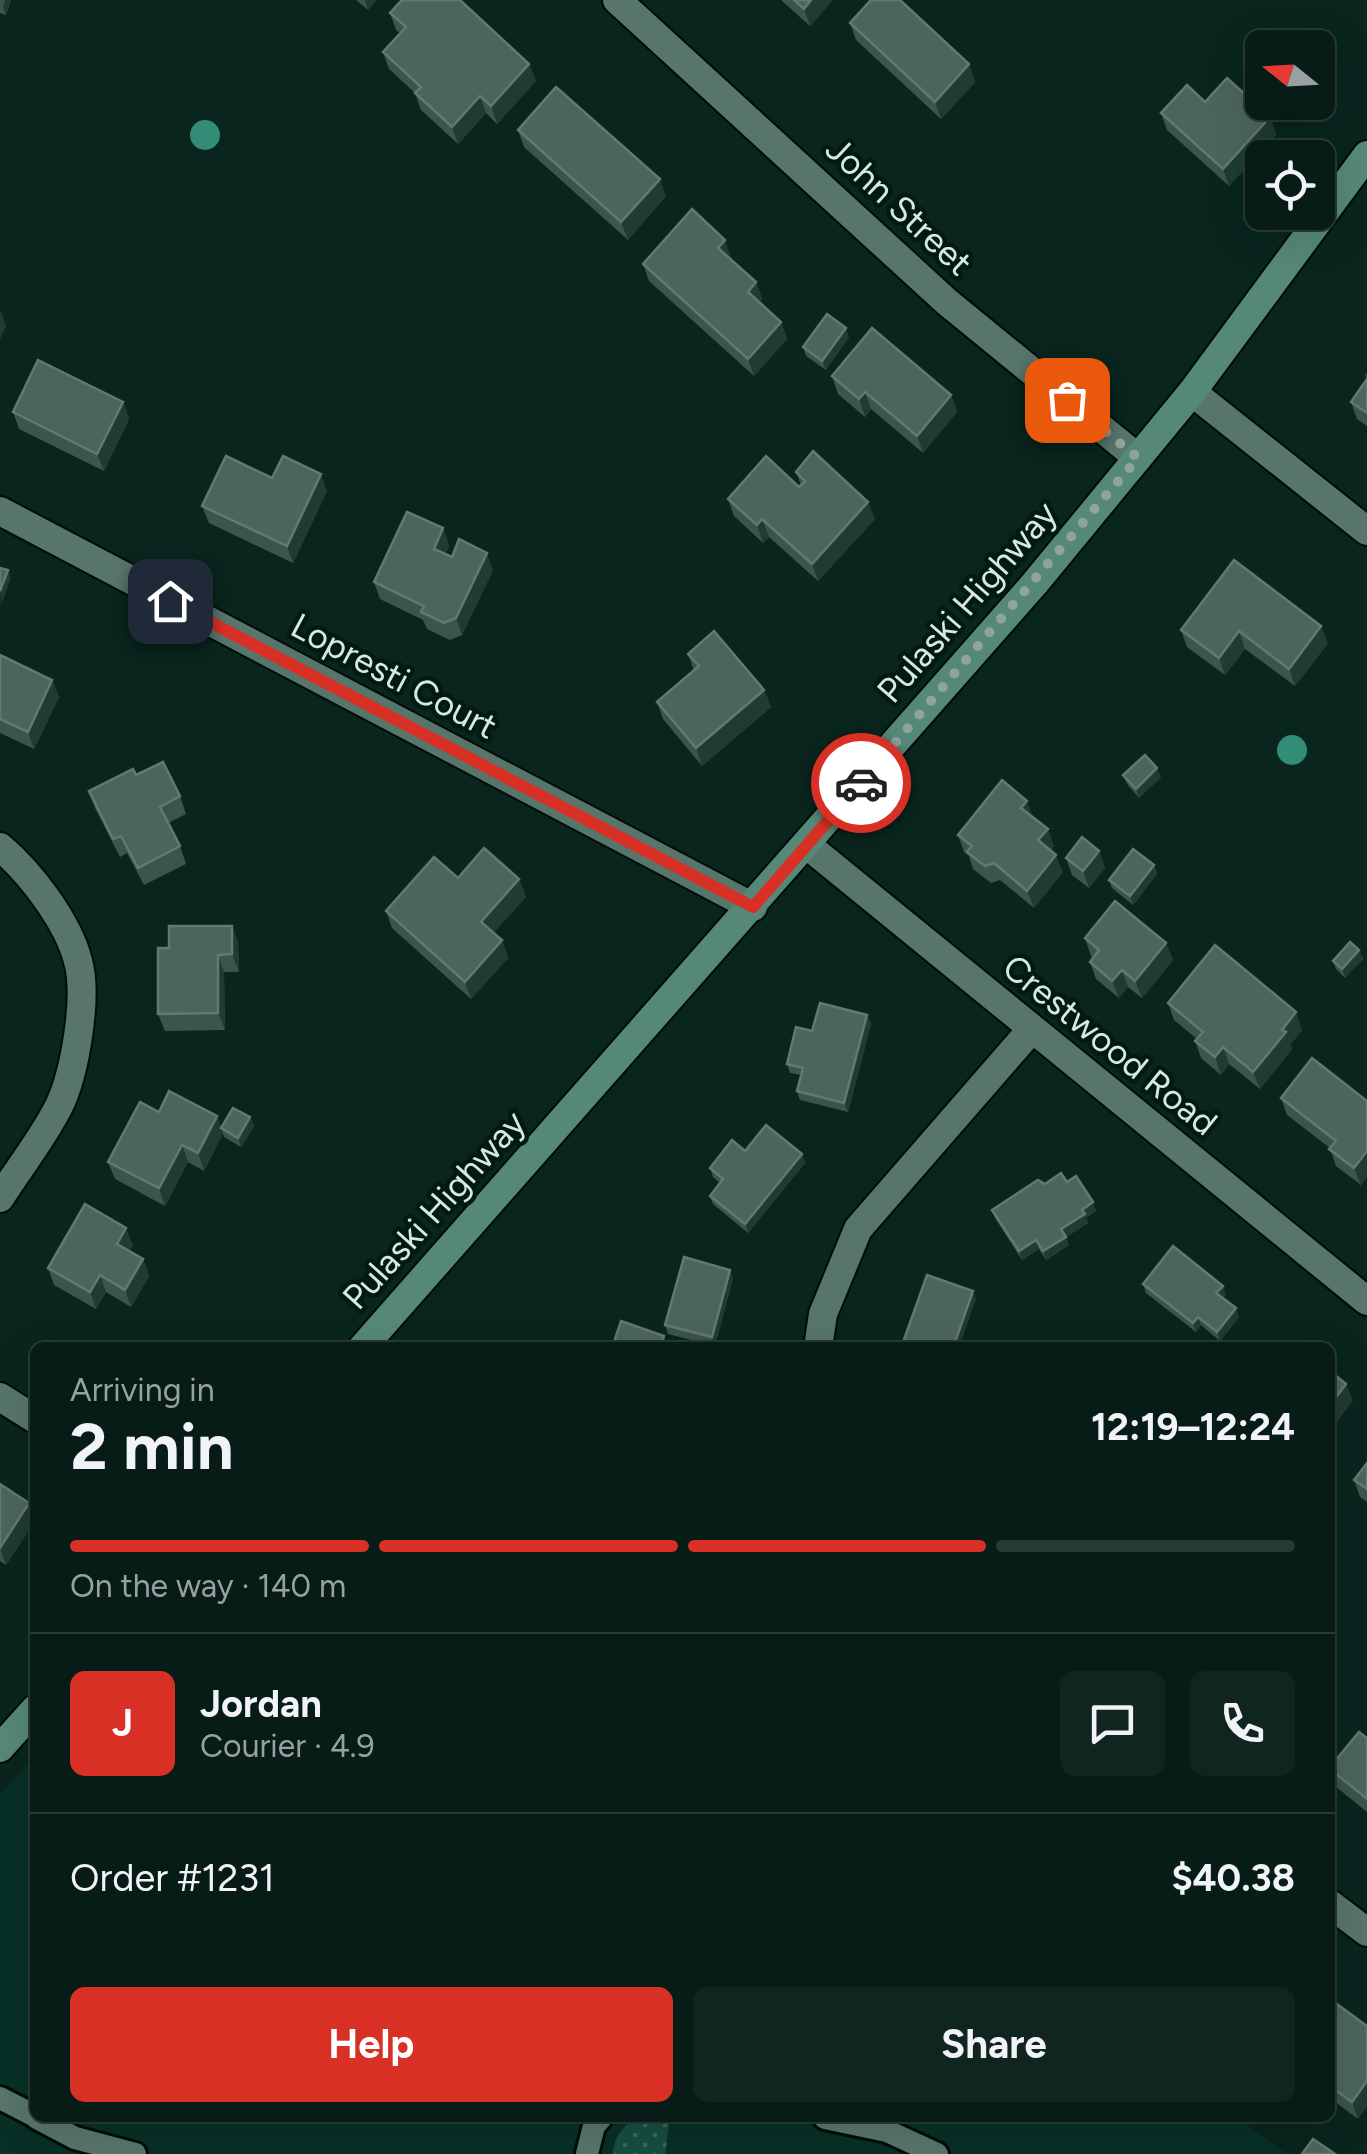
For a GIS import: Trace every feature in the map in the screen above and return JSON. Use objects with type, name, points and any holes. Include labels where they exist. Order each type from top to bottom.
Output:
[{"type":"main road","name":"Pulaski Highway","points":[[367,1342],[1035,583],[1192,392],[1367,155]]},
{"type":"main road","points":[[0,1748],[30,1715]]},
{"type":"street","name":"John Street","points":[[617,0],[947,302],[1138,458]]},
{"type":"street","points":[[1192,392],[1367,532]]},
{"type":"street","name":"Lopresti Court","points":[[0,511],[753,907]]},
{"type":"street","name":"Crestwood Road","points":[[807,844],[1367,1301]]},
{"type":"street","points":[[0,847],[20,863],[56,914],[79,962],[80,1025],[73,1069],[58,1106],[0,1198]]},
{"type":"street","points":[[819,1342],[823,1314],[858,1229],[1031,1030]]},
{"type":"street","points":[[0,1397],[30,1416]]},
{"type":"street","points":[[1335,1908],[1367,1932]]},
{"type":"lane","points":[[0,2098],[30,2114]]},
{"type":"lane","points":[[45,2122],[75,2138],[135,2154]]},
{"type":"lane","points":[[586,2154],[598,2122]]},
{"type":"lane","points":[[844,2122],[887,2131],[937,2154]]},
{"type":"shaded area","points":[[30,1761],[30,2122],[1243,2122],[1287,2154],[0,2154],[0,1794]]},
{"type":"shaded area","points":[[667,2122],[665,2154],[613,2154],[620,2132],[629,2124]]},
{"type":"building","points":[[402,0],[460,0],[529,64],[491,106],[480,96],[452,127],[415,93],[421,87],[383,52],[406,27],[390,13]]},
{"type":"building","points":[[794,0],[811,0],[804,9]]},
{"type":"building","points":[[871,0],[900,0],[969,64],[935,102],[850,23]]},
{"type":"building","points":[[1227,78],[1245,94],[1245,120],[1267,120],[1245,140],[1223,169],[1161,113],[1187,85],[1205,102]]},
{"type":"building","points":[[556,87],[660,179],[621,222],[518,130]]},
{"type":"building","points":[[692,209],[725,240],[718,248],[756,282],[748,292],[781,322],[748,359],[643,264]]},
{"type":"building","points":[[827,314],[846,328],[822,361],[803,347]]},
{"type":"building","points":[[872,328],[951,395],[917,436],[865,392],[859,399],[832,376]]},
{"type":"building","points":[[38,360],[123,402],[97,454],[13,412]]},
{"type":"building","points":[[1367,379],[1367,413],[1351,402]]},
{"type":"building","points":[[813,451],[868,502],[812,564],[762,519],[757,525],[728,499],[766,456],[799,487],[805,481],[796,472]]},
{"type":"building","points":[[226,456],[272,478],[283,456],[321,474],[287,546],[202,506]]},
{"type":"building","points":[[407,512],[443,528],[434,549],[452,557],[459,539],[487,553],[456,618],[444,623],[421,612],[424,606],[374,582]]},
{"type":"building","points":[[1234,560],[1321,626],[1289,669],[1239,631],[1219,658],[1181,630]]},
{"type":"building","points":[[0,568],[8,570],[0,591]]},
{"type":"building","points":[[714,631],[764,690],[696,748],[657,702],[699,666],[688,654]]},
{"type":"building","points":[[0,655],[52,680],[28,732],[0,719]]},
{"type":"building","points":[[1145,755],[1157,768],[1136,789],[1123,775]]},
{"type":"building","points":[[163,762],[180,796],[160,807],[180,846],[138,868],[121,836],[113,839],[89,791],[133,769],[136,775]]},
{"type":"building","points":[[1002,780],[1027,801],[1021,808],[1048,829],[1038,840],[1056,855],[1027,891],[994,863],[985,866],[967,852],[972,846],[958,835]]},
{"type":"building","points":[[1082,837],[1099,851],[1083,871],[1066,858]]},
{"type":"building","points":[[484,848],[519,879],[481,922],[502,940],[465,982],[386,911],[434,857],[458,878]]},
{"type":"building","points":[[1133,849],[1154,865],[1130,896],[1109,880]]},
{"type":"building","points":[[1115,901],[1166,943],[1135,981],[1122,970],[1112,981],[1090,962],[1099,950],[1085,938]]},
{"type":"building","points":[[169,926],[232,926],[232,954],[218,955],[218,1013],[158,1014],[158,948],[169,948]]},
{"type":"building","points":[[1350,942],[1359,950],[1342,969],[1333,961]]},
{"type":"building","points":[[1215,945],[1296,1012],[1282,1030],[1286,1032],[1253,1072],[1223,1047],[1215,1057],[1195,1041],[1203,1032],[1168,1003]]},
{"type":"building","points":[[820,1003],[867,1015],[844,1103],[797,1091],[803,1068],[787,1064],[796,1027],[812,1031]]},
{"type":"building","points":[[1312,1058],[1367,1101],[1367,1151],[1354,1168],[1329,1149],[1336,1141],[1281,1098]]},
{"type":"building","points":[[169,1091],[217,1116],[198,1153],[182,1145],[159,1188],[108,1162],[140,1102],[159,1112]]},
{"type":"building","points":[[233,1108],[250,1117],[238,1138],[221,1128]]},
{"type":"building","points":[[766,1125],[802,1154],[745,1224],[710,1196],[723,1179],[710,1168],[732,1140],[745,1151]]},
{"type":"building","points":[[1061,1173],[1067,1182],[1076,1176],[1093,1202],[1082,1210],[1085,1214],[1061,1229],[1066,1237],[1043,1251],[1036,1240],[1019,1251],[992,1210],[1038,1180],[1045,1184]]},
{"type":"building","points":[[85,1204],[126,1228],[117,1244],[143,1259],[125,1290],[100,1275],[90,1292],[48,1268]]},
{"type":"building","points":[[1173,1246],[1223,1286],[1216,1293],[1236,1308],[1217,1332],[1198,1317],[1193,1323],[1143,1284]]},
{"type":"building","points":[[684,1257],[730,1270],[712,1337],[665,1325]]},
{"type":"building","points":[[927,1275],[973,1291],[955,1342],[903,1342]]},
{"type":"building","points":[[621,1321],[664,1336],[662,1342],[614,1342]]},
{"type":"building","points":[[1335,1375],[1346,1384],[1335,1398]]},
{"type":"building","points":[[1367,1463],[1367,1489],[1354,1480]]},
{"type":"building","points":[[0,1484],[29,1503],[0,1548]]},
{"type":"building","points":[[1359,1732],[1367,1738],[1367,1799],[1335,1773],[1335,1761]]},
{"type":"building","points":[[1335,2003],[1367,2026],[1367,2081],[1352,2102],[1335,2090]]},
{"type":"building","points":[[1313,2139],[1335,2154],[1302,2154]]},
{"type":"way so far","points":[[861,783],[1138,458],[1067,400]]},
{"type":"route","points":[[170,601],[753,907],[861,783]]}]
